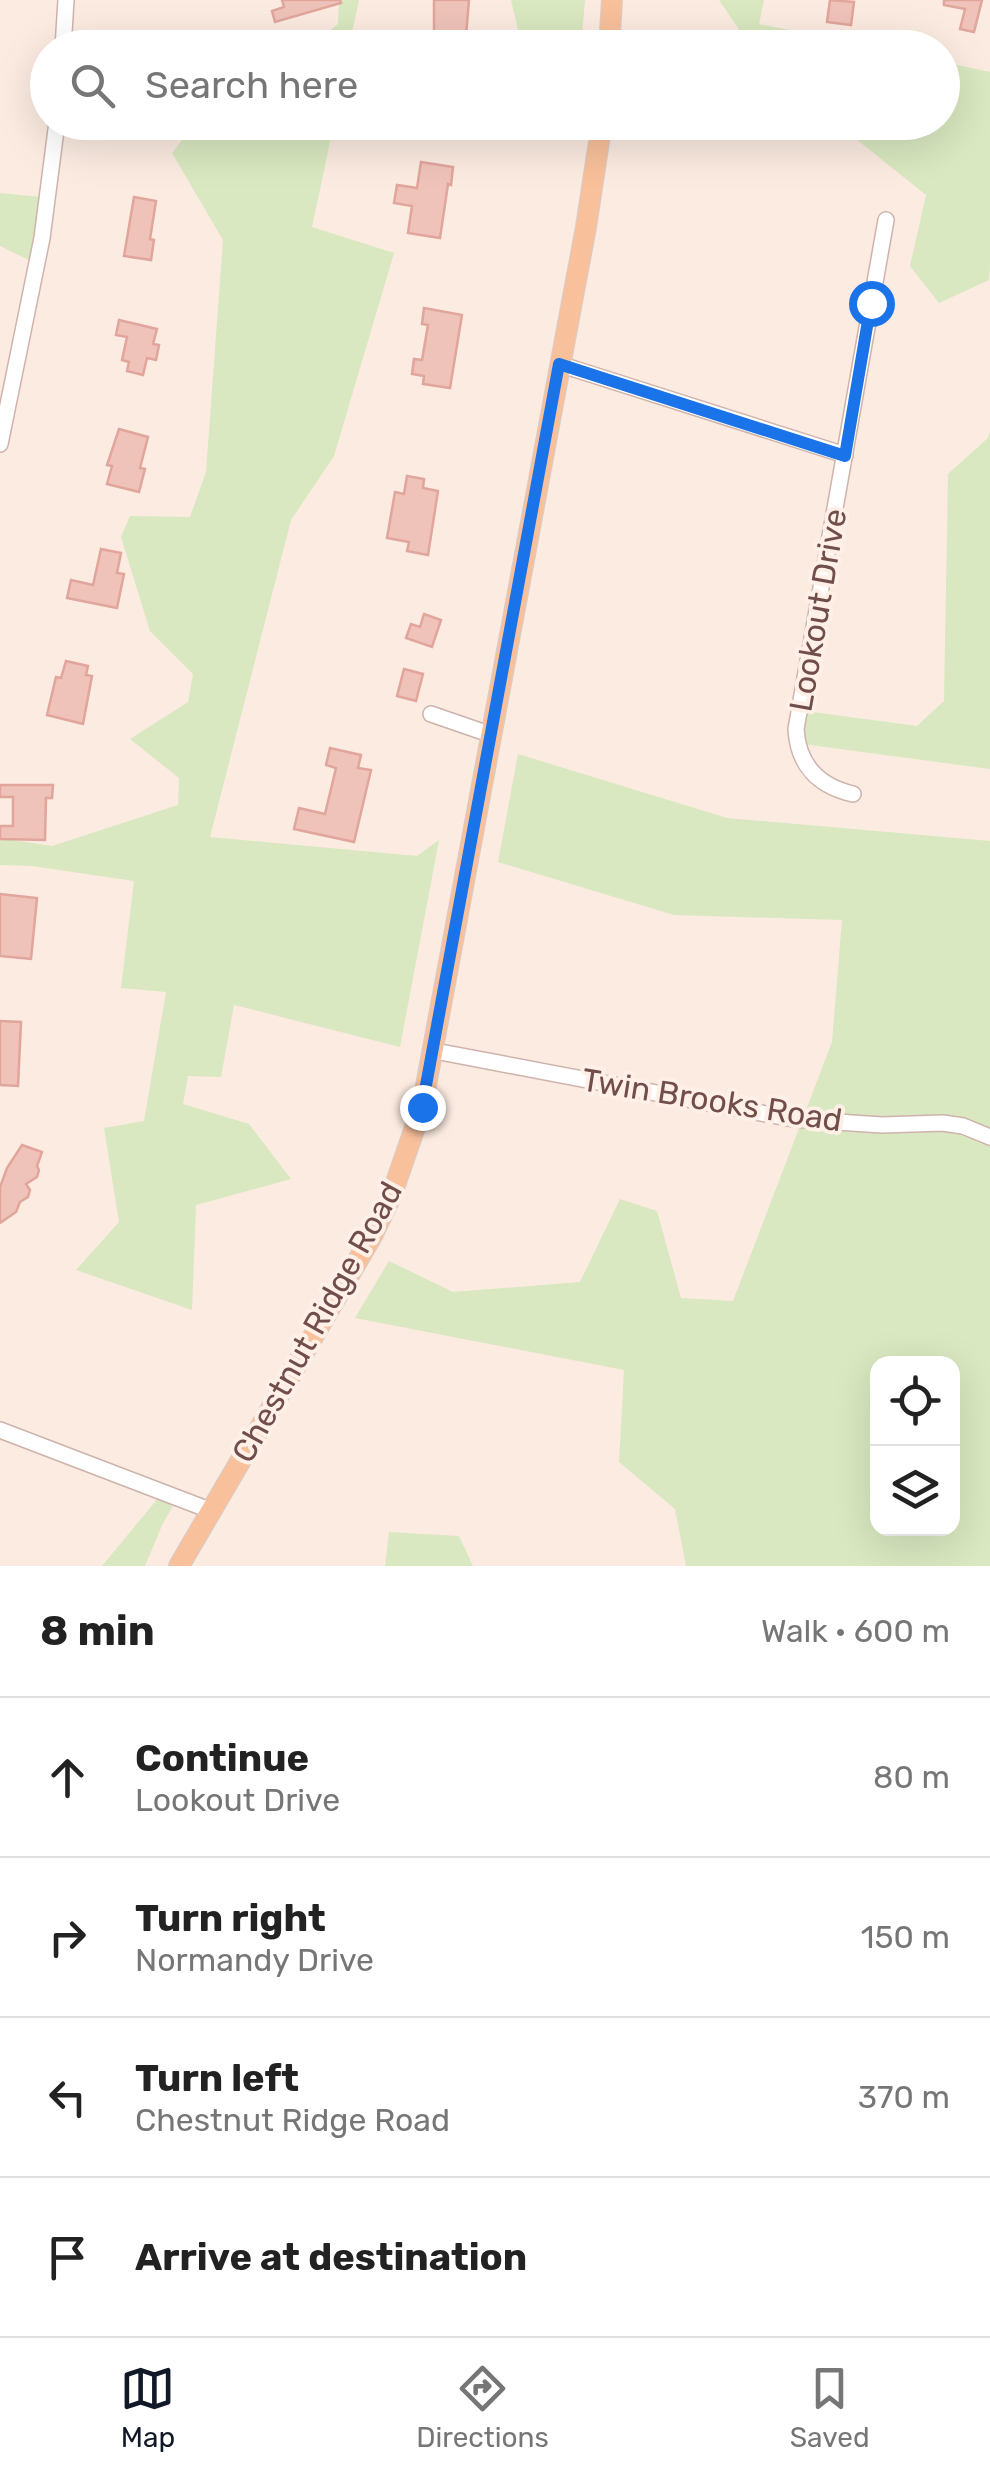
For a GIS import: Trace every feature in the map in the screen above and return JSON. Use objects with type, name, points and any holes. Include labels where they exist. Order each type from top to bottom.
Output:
[{"type":"main road","points":[[610,30],[612,0]]},
{"type":"main road","name":"Chestnut Ridge Road","points":[[179,1566],[372,1236],[408,1151],[435,1051],[599,140]]},
{"type":"street","points":[[64,30],[66,0]]},
{"type":"street","points":[[0,444],[42,238],[55,140]]},
{"type":"street","name":"Lookout Drive","points":[[853,794],[830,787],[809,770],[801,757],[796,729],[886,220]]},
{"type":"street","points":[[559,364],[845,456]]},
{"type":"street","points":[[431,714],[492,735]]},
{"type":"street","name":"Twin Brooks Road","points":[[435,1051],[793,1118],[865,1124],[943,1124],[962,1126],[990,1137]]},
{"type":"street","points":[[0,1430],[212,1510]]},
{"type":"green space","points":[[339,0],[359,0],[353,30],[331,30],[338,24]]},
{"type":"green space","points":[[511,0],[585,0],[582,30],[518,30]]},
{"type":"green space","points":[[719,0],[764,0],[759,24],[789,30],[739,30]]},
{"type":"green space","points":[[960,66],[990,72],[989,280],[939,303],[910,266],[926,195],[857,140],[960,140]]},
{"type":"green space","points":[[182,140],[330,140],[312,227],[394,253],[334,456],[291,520],[210,837],[417,856],[439,840],[400,1047],[234,1005],[221,1077],[188,1076],[183,1104],[249,1124],[291,1179],[196,1205],[192,1310],[76,1270],[119,1222],[104,1128],[144,1121],[166,992],[121,988],[134,881],[0,865],[0,838],[52,846],[178,805],[179,778],[130,739],[188,702],[193,674],[150,631],[121,537],[130,516],[190,517],[206,472],[223,240],[172,153]]},
{"type":"green space","points":[[0,193],[51,198],[41,266],[0,246]]},
{"type":"green space","points":[[990,431],[990,769],[803,744],[798,710],[917,726],[944,701],[948,474],[988,438]]},
{"type":"green space","points":[[518,754],[727,818],[990,841],[990,1566],[686,1566],[675,1509],[619,1462],[624,1370],[355,1318],[389,1261],[453,1292],[580,1282],[620,1199],[657,1211],[681,1298],[733,1301],[832,1042],[842,920],[674,915],[498,862]]},
{"type":"green space","points":[[169,1485],[181,1492],[145,1566],[102,1566]]},
{"type":"green space","points":[[389,1532],[459,1536],[473,1566],[385,1566]]},
{"type":"building","points":[[282,0],[341,3],[275,22],[272,11],[284,7]]},
{"type":"building","points":[[434,0],[469,0],[466,30],[434,30]]},
{"type":"building","points":[[830,0],[854,2],[851,25],[827,22]]},
{"type":"building","points":[[944,0],[982,0],[974,32],[960,29],[965,9],[944,5]]},
{"type":"building","points":[[421,162],[453,167],[440,238],[408,233],[412,206],[394,203],[397,185],[417,188]]},
{"type":"building","points":[[134,197],[156,201],[151,260],[124,256]]},
{"type":"building","points":[[424,308],[462,315],[450,388],[423,384],[424,376],[412,374],[414,359],[422,360],[428,325],[422,324]]},
{"type":"building","points":[[119,320],[157,329],[153,344],[159,345],[156,360],[147,358],[143,375],[127,371],[129,362],[122,360],[127,337],[116,335]]},
{"type":"building","points":[[119,429],[148,437],[139,492],[107,484],[112,466],[107,465]]},
{"type":"building","points":[[407,476],[424,479],[423,488],[438,491],[428,555],[407,551],[409,542],[387,538],[395,492],[404,494]]},
{"type":"building","points":[[101,549],[121,553],[117,573],[124,574],[117,608],[67,598],[71,580],[93,585]]},
{"type":"building","points":[[424,614],[441,620],[432,647],[406,638],[411,624],[420,627]]},
{"type":"building","points":[[66,661],[88,666],[86,675],[92,676],[83,724],[47,715],[56,677],[61,678]]},
{"type":"building","points":[[404,669],[423,674],[416,701],[397,696]]},
{"type":"building","points":[[330,748],[361,755],[358,768],[371,770],[354,842],[294,829],[299,808],[325,814],[336,768],[326,765]]},
{"type":"building","points":[[0,785],[53,785],[52,798],[46,798],[45,840],[0,839],[0,826],[13,826],[13,797],[0,797]]},
{"type":"building","points":[[0,894],[37,898],[31,959],[0,956]]},
{"type":"building","points":[[0,1021],[21,1022],[18,1086],[0,1085]]},
{"type":"building","points":[[22,1145],[42,1152],[39,1170],[37,1177],[26,1184],[30,1190],[28,1197],[0,1223],[0,1187]]},
{"type":"route","points":[[422,1107],[559,364],[845,456],[871,303]]}]
